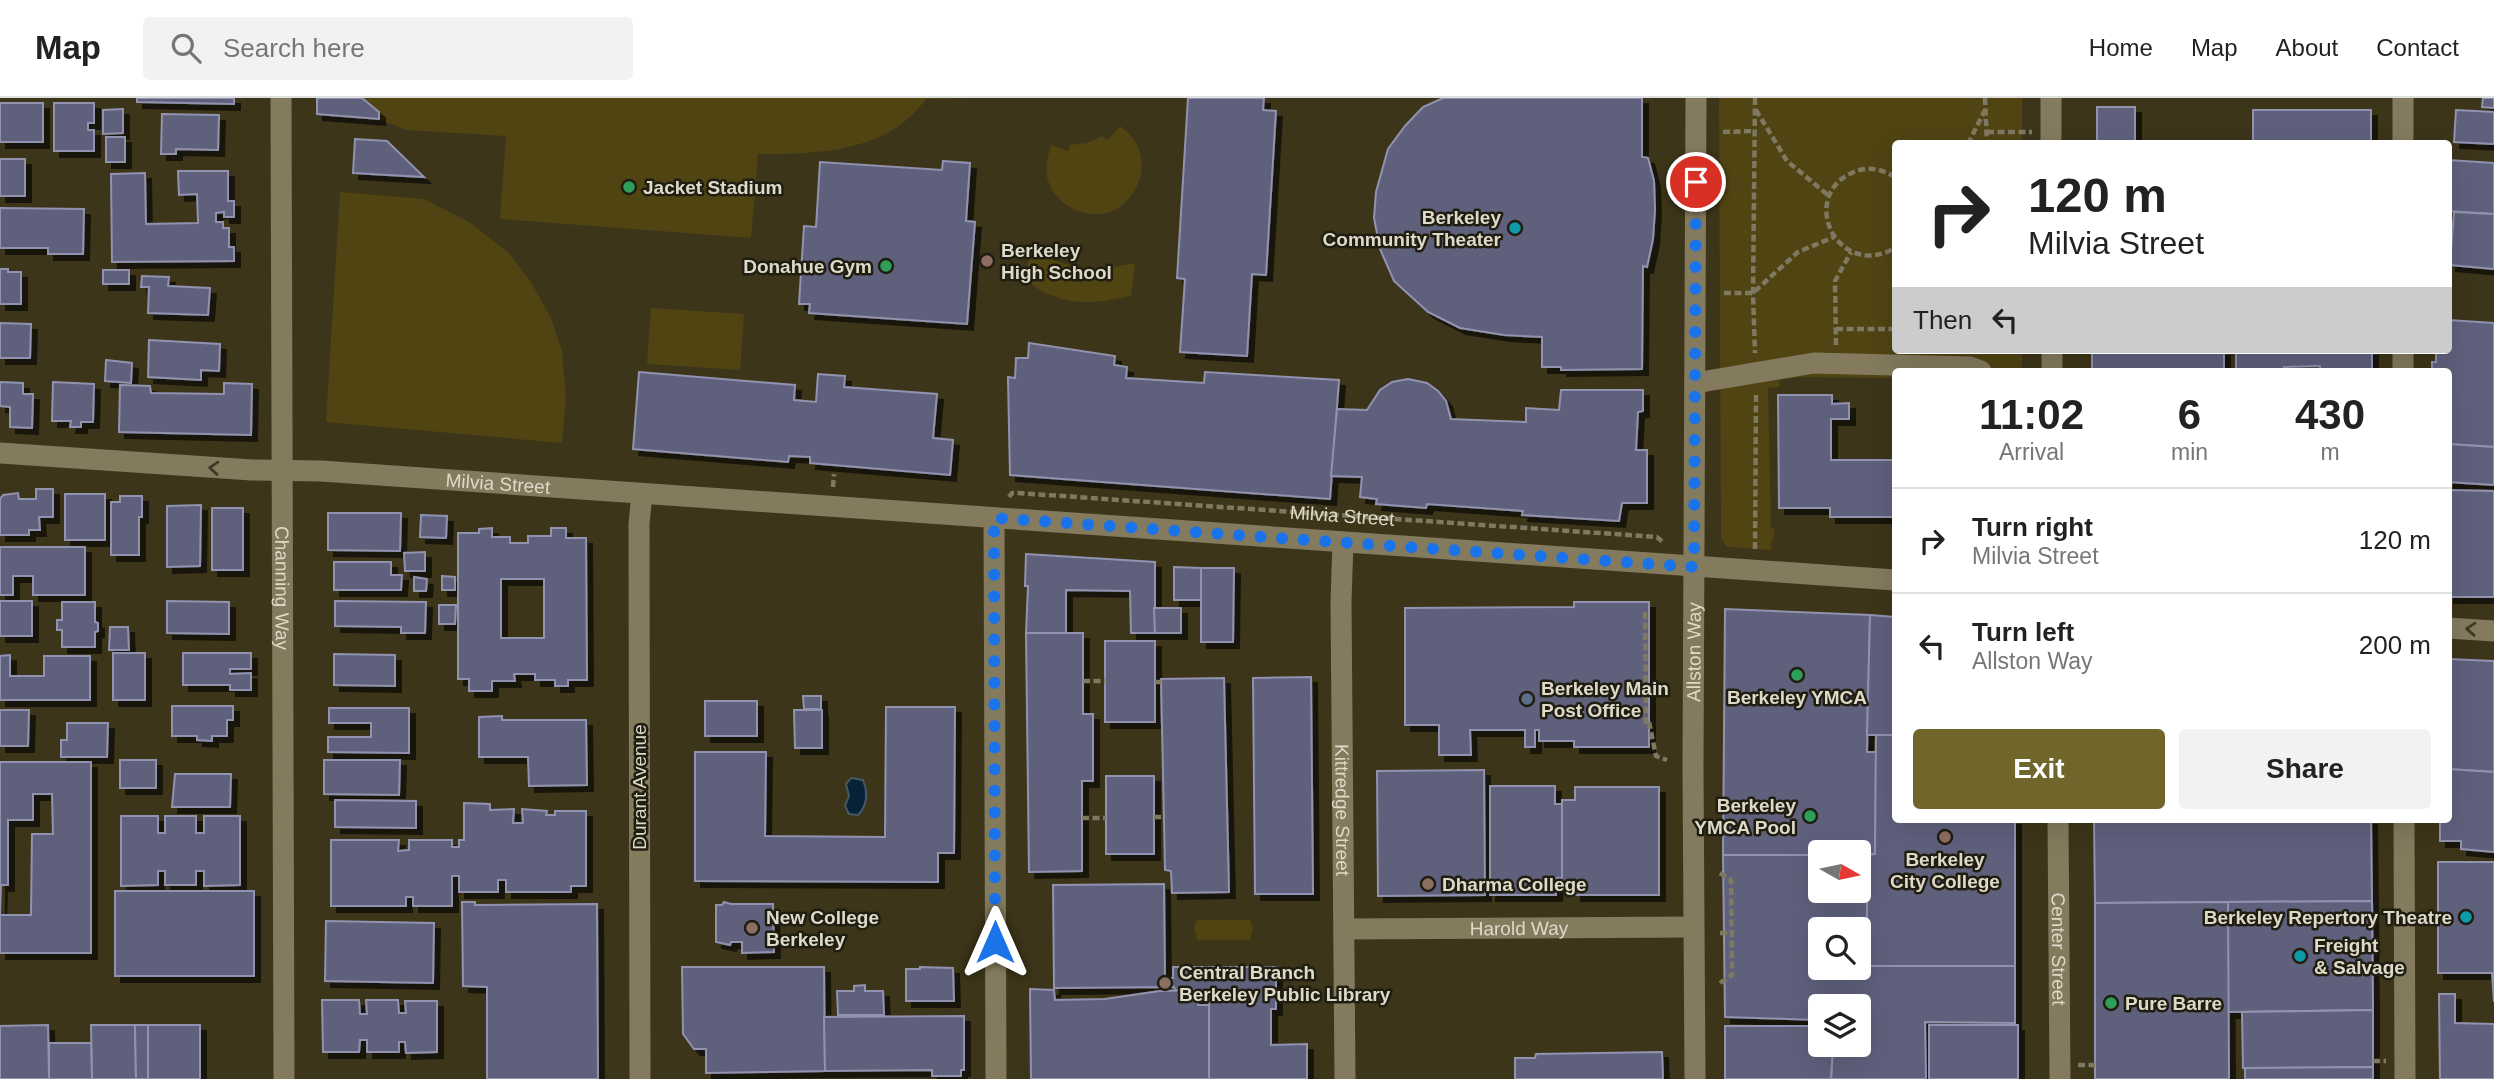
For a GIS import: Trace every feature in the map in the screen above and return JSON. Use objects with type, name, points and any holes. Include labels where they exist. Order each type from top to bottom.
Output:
[{"type":"street","name":"Channing Way","points":[[281,98],[284,1079]]},
{"type":"street","name":"Allston Way","points":[[1695,1079],[1693,927],[1696,98]]},
{"type":"street","points":[[2051,98],[2051,138]]},
{"type":"street","points":[[2403,98],[2403,140]]},
{"type":"street","points":[[1695,383],[1814,363],[1973,368]]},
{"type":"street","name":"Milvia Street","points":[[0,453],[252,470],[321,471],[1892,580]]},
{"type":"street","name":"Durant Avenue","points":[[640,1079],[639,524],[642,494]]},
{"type":"street","points":[[994,518],[996,1079]]},
{"type":"street","name":"Kittredge Street","points":[[1343,542],[1341,614],[1345,1079]]},
{"type":"street","points":[[2452,628],[2494,631]]},
{"type":"street","name":"Center Street","points":[[2058,823],[2060,1079]]},
{"type":"street","points":[[2404,823],[2404,1079]]},
{"type":"street","name":"Harold Way","points":[[1344,929],[1693,927]]},
{"type":"path","points":[[1755,98],[1755,570]]},
{"type":"path","points":[[1985,98],[1987,140]]},
{"type":"path","points":[[1755,109],[1787,161],[1829,196]]},
{"type":"path","points":[[1970,140],[1985,109]]},
{"type":"path","points":[[1723,132],[1755,131]]},
{"type":"path","points":[[1987,132],[2051,138]]},
{"type":"path","points":[[1892,175],[1882,170],[1857,170],[1845,176],[1829,196],[1826,217],[1834,237],[1851,252],[1865,256],[1892,251]]},
{"type":"path","points":[[1724,293],[1753,293],[1798,252],[1834,237]]},
{"type":"path","points":[[1837,364],[1835,281],[1851,252]]},
{"type":"path","points":[[1836,329],[1892,329]]},
{"type":"path","name":"Milvia Street","points":[[994,518],[1012,493],[1657,537],[1666,543]]},
{"type":"path","points":[[1645,612],[1647,725],[1656,756],[1667,760]]},
{"type":"path","points":[[1083,681],[1105,681]]},
{"type":"path","points":[[1154,817],[1164,817]]},
{"type":"path","points":[[1082,818],[1106,818]]},
{"type":"path","points":[[1720,873],[1731,880],[1732,933],[1732,975],[1720,983]]},
{"type":"path","points":[[1720,933],[1732,933]]},
{"type":"shaded area","name":"Jacket Stadium","points":[[362,98],[968,98],[926,99],[910,117],[892,130],[850,147],[804,153],[758,154],[751,238],[500,219],[506,136],[406,130],[379,119],[379,112]]},
{"type":"shaded area","points":[[1719,98],[2022,98],[2022,140],[1892,140],[1892,354],[2022,354],[2022,368],[1892,368],[1892,378],[1780,377],[1779,387],[1768,388],[1771,528],[1775,529],[1771,550],[1730,547],[1726,546],[1721,538]]},
{"type":"shaded area","points":[[1120,126],[1132,137],[1140,152],[1141,171],[1136,189],[1124,204],[1107,213],[1088,214],[1070,207],[1055,194],[1047,177],[1051,145],[1068,151],[1070,145],[1087,143],[1102,136],[1107,141]]},
{"type":"shaded area","points":[[340,192],[424,199],[469,222],[509,253],[531,282],[551,318],[562,351],[566,398],[562,443],[326,422]]},
{"type":"shaded area","points":[[1033,251],[1058,262],[1082,267],[1135,263],[1131,296],[1087,302],[1066,300],[1048,294],[1028,279],[1026,269]]},
{"type":"shaded area","points":[[651,308],[744,314],[740,370],[647,364]]},
{"type":"shaded area","points":[[1197,920],[1250,920],[1253,927],[1250,940],[1197,940],[1194,928]]},
{"type":"water","points":[[851,778],[863,780],[866,790],[865,803],[858,815],[849,814],[845,806],[849,796],[846,784]]},
{"type":"building","points":[[137,98],[234,98],[234,104],[137,102]]},
{"type":"building","points":[[317,98],[362,98],[379,112],[379,119],[317,114]]},
{"type":"building","points":[[1188,98],[1264,98],[1263,110],[1276,111],[1266,275],[1252,274],[1247,356],[1180,352],[1185,279],[1177,278]]},
{"type":"building","name":"Berkeley Community Theater","points":[[1443,98],[1642,98],[1642,157],[1648,158],[1654,181],[1655,209],[1653,239],[1647,267],[1643,266],[1642,369],[1561,370],[1561,367],[1542,367],[1542,337],[1504,335],[1460,328],[1428,312],[1394,281],[1380,249],[1374,218],[1376,192],[1388,149],[1423,107]]},
{"type":"building","points":[[2483,98],[2494,98],[2494,108],[2482,107]]},
{"type":"building","points":[[0,103],[43,103],[43,142],[0,142]]},
{"type":"building","points":[[54,103],[94,103],[94,123],[88,123],[88,130],[94,130],[94,151],[54,151]]},
{"type":"building","points":[[2097,107],[2135,107],[2135,140],[2097,140]]},
{"type":"building","points":[[123,109],[123,133],[103,134],[103,110]]},
{"type":"building","points":[[2253,110],[2371,110],[2371,140],[2253,140]]},
{"type":"building","points":[[2456,110],[2494,112],[2494,144],[2454,142]]},
{"type":"building","points":[[162,114],[219,115],[218,150],[176,149],[176,154],[161,154]]},
{"type":"building","points":[[106,137],[125,137],[125,162],[106,162]]},
{"type":"building","points":[[355,139],[387,141],[424,177],[353,173]]},
{"type":"building","points":[[0,159],[25,159],[25,196],[0,196]]},
{"type":"building","points":[[2452,160],[2494,163],[2494,214],[2452,211]]},
{"type":"building","name":"Donahue Gym","points":[[943,161],[970,163],[966,221],[975,222],[967,324],[809,313],[810,304],[799,304],[804,226],[816,227],[820,162],[942,170]]},
{"type":"building","points":[[178,171],[228,171],[228,201],[234,201],[234,217],[224,217],[224,212],[216,213],[216,222],[223,222],[223,228],[229,228],[229,247],[234,247],[234,261],[112,262],[111,174],[145,173],[146,224],[198,223],[197,194],[179,195]]},
{"type":"building","points":[[0,208],[84,209],[83,254],[48,254],[48,248],[0,248]]},
{"type":"building","points":[[2454,212],[2494,214],[2494,269],[2452,265]]},
{"type":"building","points":[[0,269],[21,272],[21,304],[0,304]]},
{"type":"building","points":[[103,270],[129,270],[129,284],[103,284]]},
{"type":"building","points":[[142,276],[169,277],[168,286],[210,288],[208,315],[148,313],[149,287],[141,287]]},
{"type":"building","points":[[2452,320],[2494,323],[2494,447],[2452,444],[2452,368],[2432,368],[2432,362],[2436,362],[2436,354],[2452,354]]},
{"type":"building","points":[[0,323],[31,324],[30,358],[0,358]]},
{"type":"building","points":[[149,340],[220,344],[219,371],[201,370],[201,380],[148,377]]},
{"type":"building","points":[[1029,343],[1115,356],[1114,365],[1127,367],[1126,378],[1204,383],[1205,372],[1339,380],[1330,499],[1010,475],[1008,377],[1015,378],[1016,358],[1028,358]]},
{"type":"building","points":[[2092,354],[2224,354],[2224,368],[2092,368]]},
{"type":"building","points":[[2236,354],[2372,354],[2372,368],[2236,368]]},
{"type":"building","points":[[106,360],[132,363],[131,383],[105,381]]},
{"type":"building","points":[[639,372],[795,385],[794,400],[816,402],[818,374],[845,376],[844,387],[937,394],[933,438],[953,440],[950,475],[810,463],[810,457],[789,456],[788,462],[633,449]]},
{"type":"building","points":[[1408,379],[1427,383],[1438,391],[1446,401],[1451,419],[1526,422],[1526,408],[1559,410],[1561,390],[1643,390],[1643,411],[1638,412],[1636,450],[1647,450],[1647,503],[1622,503],[1619,521],[1522,515],[1523,511],[1427,504],[1426,508],[1376,504],[1377,499],[1360,497],[1362,477],[1331,476],[1337,409],[1367,410],[1380,390],[1392,382]]},
{"type":"building","points":[[0,382],[23,383],[23,394],[33,394],[32,428],[10,427],[10,407],[0,406]]},
{"type":"building","points":[[53,382],[94,384],[93,422],[81,422],[81,427],[70,427],[71,421],[52,421]]},
{"type":"building","points":[[224,383],[252,384],[251,435],[119,432],[120,385],[150,386],[151,393],[224,394]]},
{"type":"building","points":[[1778,395],[1832,395],[1832,404],[1849,403],[1849,419],[1831,419],[1831,460],[1892,460],[1892,517],[1830,517],[1830,508],[1779,508]]},
{"type":"building","points":[[2452,444],[2494,447],[2494,485],[2452,482]]},
{"type":"building","points":[[36,489],[53,489],[53,517],[39,517],[40,530],[29,530],[29,535],[0,535],[0,499],[3,495],[18,493],[19,499],[36,499]]},
{"type":"building","points":[[2452,490],[2494,491],[2494,597],[2452,597]]},
{"type":"building","points":[[65,494],[105,494],[105,540],[65,540]]},
{"type":"building","points":[[120,496],[142,496],[139,555],[111,555],[111,502],[120,502]]},
{"type":"building","points":[[201,505],[200,566],[167,567],[167,506]]},
{"type":"building","points":[[212,508],[243,508],[243,570],[212,570]]},
{"type":"building","points":[[328,513],[401,513],[400,551],[328,550]]},
{"type":"building","points":[[421,515],[447,516],[446,538],[420,537]]},
{"type":"building","points":[[492,528],[492,537],[510,537],[510,543],[528,543],[528,536],[551,536],[551,528],[566,528],[566,538],[586,538],[587,680],[568,680],[568,686],[555,686],[555,680],[535,680],[535,674],[514,674],[515,681],[492,681],[492,691],[469,691],[469,679],[458,679],[458,533],[479,533],[479,529]],"holes":[[[501,579],[544,579],[544,638],[501,638]]]},
{"type":"building","points":[[0,547],[85,547],[85,595],[33,595],[33,576],[13,576],[13,595],[0,595]]},
{"type":"building","points":[[425,552],[425,571],[405,571],[404,553]]},
{"type":"building","points":[[1026,554],[1155,562],[1155,633],[1131,633],[1130,591],[1066,590],[1066,634],[1026,633]]},
{"type":"building","points":[[334,562],[391,562],[391,575],[402,575],[401,590],[334,590]]},
{"type":"building","points":[[1174,567],[1201,568],[1201,600],[1174,600]]},
{"type":"building","points":[[1201,568],[1234,568],[1233,642],[1201,642]]},
{"type":"building","points":[[442,576],[455,577],[455,590],[442,590]]},
{"type":"building","points":[[414,577],[427,579],[426,591],[414,591]]},
{"type":"building","points":[[0,601],[32,601],[32,636],[0,636]]},
{"type":"building","points":[[167,601],[229,602],[229,634],[167,633]]},
{"type":"building","points":[[335,601],[426,602],[425,633],[401,633],[401,627],[335,626]]},
{"type":"building","points":[[62,602],[95,602],[98,631],[95,632],[95,647],[62,647],[62,630],[57,630],[57,620],[62,620]]},
{"type":"building","name":"Berkeley Main Post Office","points":[[1574,602],[1649,602],[1649,747],[1574,747],[1574,741],[1539,741],[1539,730],[1535,730],[1535,747],[1525,747],[1525,730],[1470,730],[1471,755],[1439,755],[1439,725],[1405,725],[1405,608],[1574,607]]},
{"type":"building","points":[[439,605],[456,605],[455,624],[439,624]]},
{"type":"building","points":[[1154,608],[1181,608],[1181,633],[1155,633]]},
{"type":"building","name":"Berkeley YMCA","points":[[1725,609],[1870,615],[1867,752],[1876,752],[1875,854],[1871,854],[1871,840],[1808,840],[1808,855],[1723,855]]},
{"type":"building","points":[[1870,615],[1892,617],[1892,735],[1867,735]]},
{"type":"building","points":[[110,627],[128,627],[129,650],[109,650]]},
{"type":"building","points":[[1026,633],[1083,633],[1083,714],[1093,714],[1093,781],[1082,781],[1082,871],[1029,872]]},
{"type":"building","points":[[1105,641],[1155,641],[1155,722],[1105,722]]},
{"type":"building","points":[[113,653],[145,653],[145,700],[113,700]]},
{"type":"building","points":[[183,653],[251,653],[251,669],[230,669],[230,674],[251,673],[251,690],[230,690],[230,685],[183,685]]},
{"type":"building","points":[[334,654],[395,655],[395,686],[334,685]]},
{"type":"building","points":[[10,655],[10,676],[44,676],[44,656],[90,656],[90,700],[0,700],[0,656]]},
{"type":"building","points":[[2452,659],[2494,661],[2494,772],[2452,769]]},
{"type":"building","points":[[1311,677],[1313,894],[1255,894],[1253,678]]},
{"type":"building","points":[[1224,678],[1229,892],[1172,893],[1171,871],[1165,870],[1161,679]]},
{"type":"building","points":[[803,696],[821,696],[821,709],[804,709]]},
{"type":"building","points":[[705,701],[757,701],[757,736],[705,736]]},
{"type":"building","points":[[172,706],[233,706],[233,720],[227,720],[227,736],[212,736],[212,741],[197,740],[197,736],[172,736]]},
{"type":"building","points":[[886,707],[955,707],[954,853],[938,853],[938,882],[695,881],[695,752],[766,752],[765,836],[885,837]]},
{"type":"building","points":[[329,708],[409,708],[409,753],[328,752],[328,737],[371,737],[371,723],[329,723]]},
{"type":"building","points":[[0,710],[29,710],[28,746],[0,746]]},
{"type":"building","points":[[794,710],[822,710],[822,748],[795,748]]},
{"type":"building","points":[[502,716],[502,720],[586,720],[587,785],[529,786],[528,757],[479,757],[479,717]]},
{"type":"building","points":[[67,723],[108,723],[107,757],[61,757],[61,740],[67,740]]},
{"type":"building","name":"Berkeley City College","points":[[1876,735],[1892,735],[1892,823],[2015,823],[2015,966],[1871,966],[1871,917],[1867,917],[1867,903],[1871,903],[1871,854],[1875,854]]},
{"type":"building","points":[[120,760],[156,760],[156,788],[120,788]]},
{"type":"building","points":[[324,760],[400,760],[399,795],[324,794]]},
{"type":"building","points":[[0,762],[91,762],[91,953],[0,953]],"holes":[[[33,794],[52,794],[53,834],[32,834],[31,915],[0,915],[1,885],[8,885],[8,820],[33,820]]]},
{"type":"building","points":[[2452,769],[2494,772],[2494,852],[2461,849],[2461,841],[2440,841],[2440,823],[2452,823]]},
{"type":"building","points":[[1484,770],[1485,895],[1378,896],[1377,771]]},
{"type":"building","points":[[175,774],[231,774],[230,807],[172,807]]},
{"type":"building","points":[[1106,776],[1154,776],[1154,854],[1106,854]]},
{"type":"building","points":[[1490,786],[1555,786],[1555,804],[1562,804],[1562,878],[1557,878],[1556,895],[1490,895]]},
{"type":"building","points":[[1575,787],[1659,787],[1659,895],[1575,895],[1575,881],[1562,881],[1562,800],[1575,800]]},
{"type":"building","points":[[335,800],[416,801],[416,828],[335,827]]},
{"type":"building","points":[[464,803],[490,804],[490,810],[514,809],[513,823],[523,823],[522,809],[547,811],[546,815],[555,815],[555,811],[586,811],[586,886],[571,886],[571,892],[506,892],[506,880],[498,880],[498,892],[459,892],[459,876],[452,876],[452,906],[413,906],[413,897],[406,897],[406,906],[331,906],[331,840],[399,840],[398,851],[409,850],[409,840],[452,840],[452,847],[459,847],[459,840],[464,840]]},
{"type":"building","points":[[121,816],[158,816],[158,833],[165,833],[165,816],[196,816],[196,833],[204,833],[204,816],[240,816],[240,885],[204,886],[204,871],[196,871],[196,885],[165,885],[165,871],[158,871],[158,885],[121,886]]},
{"type":"building","points":[[2094,823],[2371,823],[2372,901],[2095,903]]},
{"type":"building","points":[[1723,855],[1808,855],[1808,903],[1867,903],[1867,917],[1808,917],[1808,980],[1871,980],[1871,966],[2015,966],[2015,1023],[1925,1022],[1926,1079],[1831,1079],[1832,1057],[1871,1057],[1871,994],[1808,994],[1808,1020],[1725,1017]]},
{"type":"building","name":"Berkeley Repertory Theatre","points":[[2438,862],[2494,862],[2494,1002],[2492,973],[2438,973]]},
{"type":"building","name":"Central Branch Berkeley Public Library","points":[[1164,884],[1165,978],[1173,978],[1173,967],[1276,967],[1276,1009],[1271,1009],[1271,1045],[1307,1044],[1307,1079],[1209,1079],[1209,990],[1175,990],[1174,987],[1054,988],[1053,885]]},
{"type":"building","points":[[115,891],[254,891],[254,976],[115,976]]},
{"type":"building","name":"Freight & Salvage","points":[[2372,901],[2373,1010],[2228,1012],[2228,902]]},
{"type":"building","points":[[462,902],[475,902],[475,905],[597,904],[598,1079],[487,1079],[487,987],[463,986]]},
{"type":"building","points":[[724,902],[773,904],[774,952],[742,953],[742,942],[731,942],[730,945],[716,942],[716,905],[722,905]]},
{"type":"building","points":[[2228,902],[2229,1079],[2095,1079],[2095,903]]},
{"type":"building","points":[[326,921],[434,923],[433,983],[325,981]]},
{"type":"building","points":[[682,967],[824,967],[825,1071],[706,1073],[706,1049],[694,1049],[683,1034]]},
{"type":"building","points":[[953,968],[954,1001],[906,1001],[906,969]]},
{"type":"building","points":[[865,985],[865,991],[883,991],[884,1015],[838,1015],[837,991],[854,991],[854,986]]},
{"type":"building","points":[[1030,989],[1054,990],[1055,1000],[1105,999],[1160,991],[1198,990],[1198,1005],[1209,1005],[1209,1079],[1031,1079]]},
{"type":"building","points":[[2439,994],[2455,994],[2455,1023],[2494,1024],[2494,1079],[2440,1079]]},
{"type":"building","points":[[322,1000],[359,1000],[360,1014],[367,1014],[366,1000],[398,1000],[399,1013],[406,1013],[405,1001],[437,1001],[437,1052],[406,1053],[405,1042],[399,1042],[399,1052],[367,1052],[367,1040],[360,1040],[359,1052],[323,1052]]},
{"type":"building","points":[[2373,1010],[2373,1067],[2243,1068],[2242,1012]]},
{"type":"building","points":[[964,1016],[964,1070],[961,1070],[961,1076],[932,1076],[932,1070],[825,1071],[824,1017]]},
{"type":"building","points":[[48,1025],[49,1079],[0,1079],[0,1026]]},
{"type":"building","points":[[91,1025],[135,1025],[136,1079],[92,1079]]},
{"type":"building","points":[[135,1025],[148,1025],[148,1079],[136,1079]]},
{"type":"building","points":[[148,1025],[200,1025],[200,1079],[148,1079]]},
{"type":"building","points":[[1929,1025],[2018,1025],[2018,1079],[1929,1079]]},
{"type":"building","points":[[1725,1026],[1808,1026],[1808,1057],[1832,1057],[1831,1079],[1725,1079]]},
{"type":"building","points":[[49,1043],[91,1043],[92,1079],[49,1079]]},
{"type":"building","points":[[1662,1052],[1663,1079],[1515,1079],[1515,1058],[1535,1058],[1536,1054]]},
{"type":"building","points":[[2373,1067],[2373,1079],[2245,1079],[2245,1068]]},
{"type":"place","name":"Jacket Stadium","points":[[629,187]]},
{"type":"place","name":"Berkeley Community Theater","points":[[1515,228]]},
{"type":"place","name":"Berkeley High School","points":[[987,261]]},
{"type":"place","name":"Donahue Gym","points":[[886,266]]},
{"type":"place","name":"Berkeley YMCA","points":[[1797,675]]},
{"type":"place","name":"Berkeley Main Post Office","points":[[1527,699]]},
{"type":"place","name":"Berkeley YMCA Pool","points":[[1810,816]]},
{"type":"place","name":"Berkeley City College","points":[[1945,837]]},
{"type":"place","name":"Dharma College","points":[[1428,884]]},
{"type":"place","name":"Berkeley Repertory Theatre","points":[[2466,917]]},
{"type":"place","name":"New College Berkeley","points":[[752,928]]},
{"type":"place","name":"Freight & Salvage","points":[[2300,956]]},
{"type":"place","name":"Central Branch Berkeley Public Library","points":[[1165,983]]},
{"type":"place","name":"Pure Barre","points":[[2111,1003]]},
{"type":"route","points":[[995,942],[994,518],[1694,567],[1696,182]]}]
